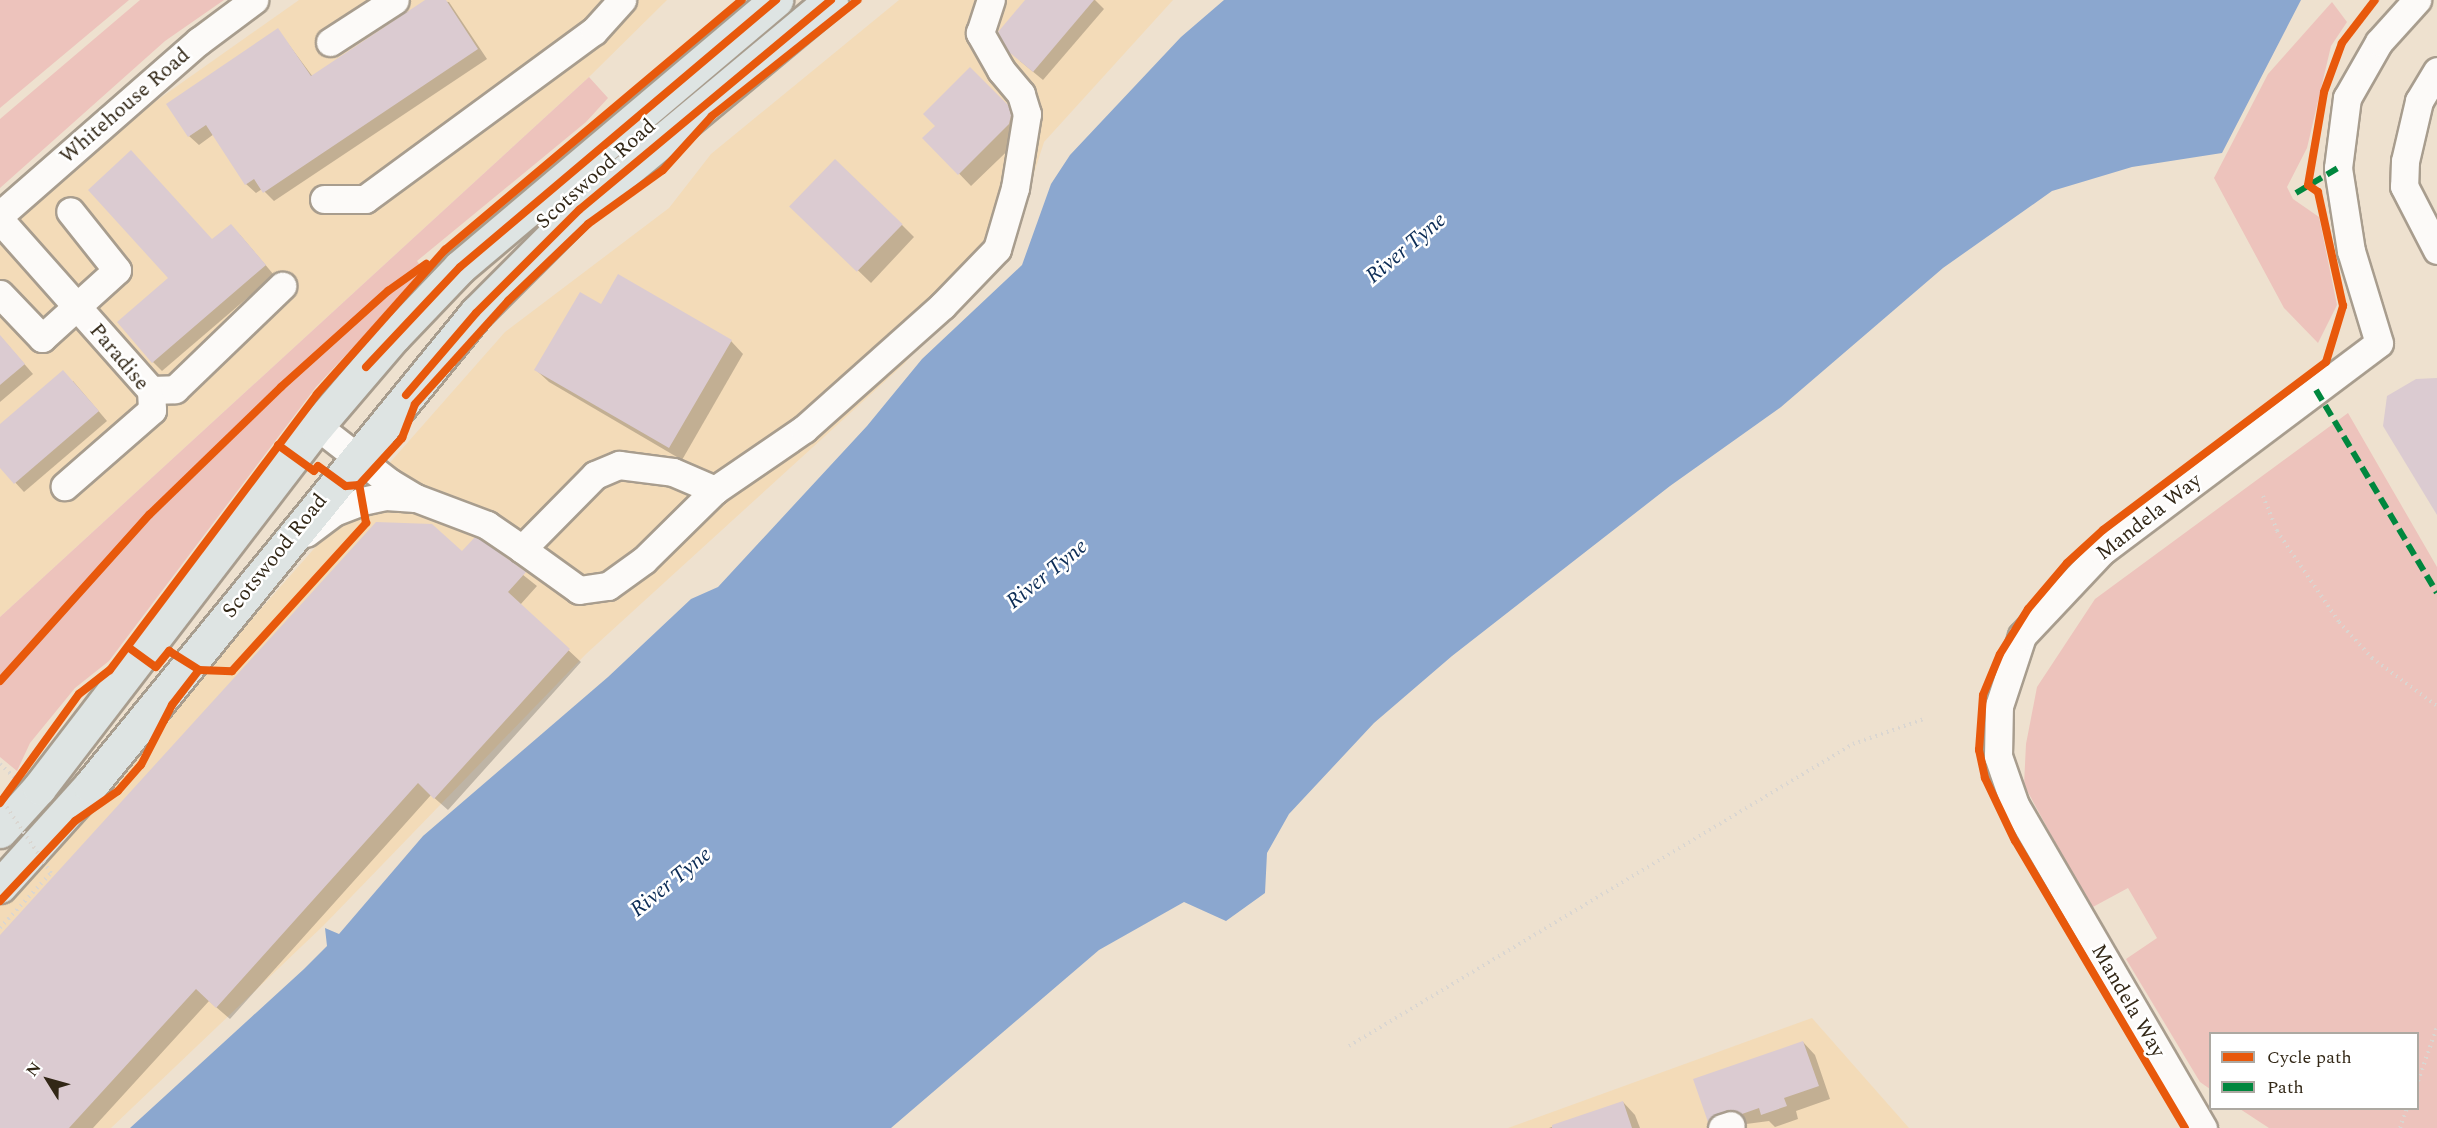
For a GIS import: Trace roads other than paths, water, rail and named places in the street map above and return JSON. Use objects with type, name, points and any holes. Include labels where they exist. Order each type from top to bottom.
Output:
[{"type":"main road","name":"Scotswood Road","points":[[0,831],[39,788],[317,426],[366,367],[460,267],[776,0]]},
{"type":"main road","name":"Scotswood Road","points":[[0,886],[90,786],[446,345],[579,210],[831,0]]},
{"type":"street","name":"Whitehouse Road","points":[[0,215],[200,41],[254,0]]},
{"type":"street","points":[[330,42],[395,0]]},
{"type":"street","points":[[324,199],[365,199],[594,31],[622,0]]},
{"type":"street","points":[[317,426],[355,457],[416,498],[486,525],[579,590],[609,586],[644,560],[715,490],[804,429],[942,306],[997,249],[1015,188],[1028,114],[1020,94],[980,33],[991,0]]},
{"type":"street","name":"Mandela Way","points":[[2221,1128],[2197,1116],[2170,1074],[2015,805],[1998,756],[1999,706],[2022,636],[2102,551],[2379,343],[2351,251],[2338,168],[2347,98],[2379,42],[2417,0]]},
{"type":"street","points":[[2437,71],[2420,101],[2405,161],[2404,186],[2437,250]]},
{"type":"street","points":[[0,294],[42,338],[117,270],[70,211]]},
{"type":"street","name":"Paradise","points":[[0,220],[151,390],[152,410],[65,486]]},
{"type":"street","points":[[151,390],[175,389],[282,286]]},
{"type":"street","points":[[522,549],[595,475],[619,465],[673,472],[715,490]]},
{"type":"street","points":[[266,566],[316,525],[350,505],[387,496],[416,498]]},
{"type":"water","name":"River Tyne","points":[[1224,0],[2301,0],[2222,153],[2132,167],[2052,191],[1943,268],[1781,407],[1670,486],[1452,656],[1374,723],[1289,814],[1267,853],[1265,893],[1226,921],[1184,902],[1099,950],[891,1128],[130,1128],[304,969],[327,946],[325,928],[339,934],[423,836],[608,677],[691,599],[718,587],[867,426],[922,359],[1022,265],[1051,184],[1070,155],[1181,37]]}]
